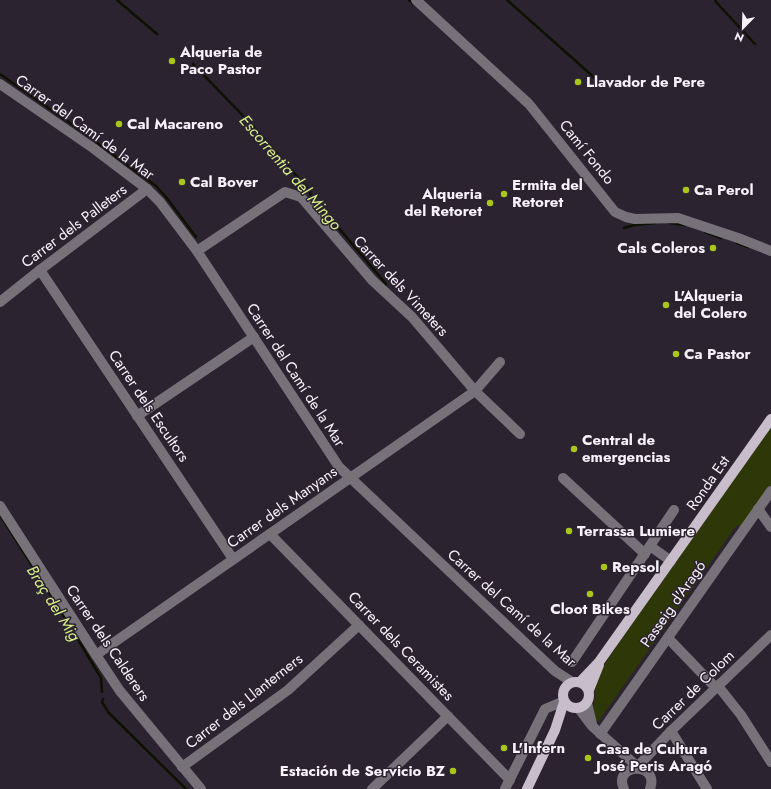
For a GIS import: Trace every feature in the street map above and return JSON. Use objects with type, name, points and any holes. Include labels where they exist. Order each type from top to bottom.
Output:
[{"type":"main road","name":"Ronda Est","points":[[576,682],[600,662],[771,419]]},
{"type":"main road","name":"Ronda Est","points":[[589,690],[599,668],[600,662]]},
{"type":"main road","points":[[527,789],[555,730],[573,705],[590,697],[589,690],[585,685],[576,682],[566,686],[562,694],[573,705]]},
{"type":"street","name":"Camí Fondo","points":[[416,0],[529,104],[615,212],[635,219],[678,218],[738,238],[771,251]]},
{"type":"street","name":"Carrer del Camí de la Mar","points":[[0,84],[93,148],[147,189],[160,202],[197,251],[339,467],[555,671],[576,682]]},
{"type":"street","name":"Carrer dels Palleters","points":[[0,302],[147,189]]},
{"type":"street","name":"Carrer dels Vimeters","points":[[197,251],[285,192],[301,197],[372,280],[412,317],[475,390],[520,434]]},
{"type":"street","name":"Carrer dels Escultors","points":[[40,270],[233,559]]},
{"type":"street","points":[[137,416],[254,337]]},
{"type":"street","name":"Carrer dels Manyans","points":[[96,655],[475,390],[500,362]]},
{"type":"street","points":[[563,478],[648,550],[671,561]]},
{"type":"street","name":"Passeig d'Aragó","points":[[600,734],[771,491]]},
{"type":"street","name":"Carrer dels Calderers","points":[[0,506],[120,691],[182,767],[202,789]]},
{"type":"street","points":[[758,509],[771,526]]},
{"type":"street","points":[[572,662],[674,510]]},
{"type":"street","name":"Carrer dels Ceramistes","points":[[270,534],[448,716],[507,787]]},
{"type":"street","name":"Carrer dels Llanterners","points":[[182,767],[288,690],[359,625]]},
{"type":"street","points":[[668,638],[717,687],[741,715],[771,762]]},
{"type":"street","name":"Carrer de Colom","points":[[640,768],[641,763],[671,731],[717,687],[769,641]]},
{"type":"street","points":[[507,787],[545,709],[573,705],[600,734],[628,759],[648,773],[652,782],[650,789]]},
{"type":"street","points":[[372,789],[448,716]]},
{"type":"street","points":[[671,731],[706,789]]},
{"type":"street","points":[[628,759],[628,771]]},
{"type":"street","points":[[624,789],[622,781],[624,776],[628,771],[635,768],[640,768]]},
{"type":"green space","points":[[771,426],[771,486],[741,528],[737,525],[598,722],[593,718],[596,680],[609,657],[700,525]]},
{"type":"waterway","name":"Escorrentia del Mingo","points":[[117,0],[157,34]]},
{"type":"waterway","points":[[409,0],[414,4]]},
{"type":"waterway","points":[[507,0],[597,80]]},
{"type":"waterway","points":[[715,0],[755,44]]},
{"type":"waterway","name":"Escorrentia del Mingo","points":[[193,64],[251,124],[310,191],[310,194],[386,284]]},
{"type":"waterway","points":[[0,74],[90,137]]},
{"type":"waterway","points":[[96,142],[156,186],[196,237]]},
{"type":"waterway","points":[[624,228],[634,225],[655,223]]},
{"type":"waterway","points":[[670,223],[685,225]]},
{"type":"waterway","points":[[705,232],[721,238]]},
{"type":"waterway","points":[[737,243],[748,247]]},
{"type":"waterway","name":"Braç del Mig","points":[[0,515],[101,678],[102,692]]},
{"type":"waterway","name":"Braç del Mig","points":[[103,699],[102,702],[108,712],[186,789]]},
{"type":"place","name":"Alqueria de Paco Pastor","points":[[172,61]]},
{"type":"place","name":"Llavador de Pere","points":[[578,82]]},
{"type":"place","name":"Cal Macareno","points":[[119,124]]},
{"type":"place","name":"Cal Bover","points":[[182,182]]},
{"type":"place","name":"Ca Perol","points":[[686,190]]},
{"type":"place","name":"Ermita del Retoret","points":[[504,194]]},
{"type":"place","name":"Alqueria del Retoret","points":[[490,203]]},
{"type":"place","name":"Cals Coleros","points":[[713,248]]},
{"type":"place","name":"L'Alqueria del Colero","points":[[666,305]]},
{"type":"place","name":"Ca Pastor","points":[[676,354]]},
{"type":"place","name":"Central de emergencias","points":[[574,449]]},
{"type":"place","name":"Terrassa Lumiere","points":[[569,531]]},
{"type":"place","name":"Repsol","points":[[604,567]]},
{"type":"place","name":"Cloot Bikes","points":[[590,594]]},
{"type":"place","name":"L'Infern","points":[[504,748]]},
{"type":"place","name":"Casa de Cultura José Peris Aragó","points":[[588,758]]},
{"type":"place","name":"Estación de Servicio BZ","points":[[453,771]]}]
